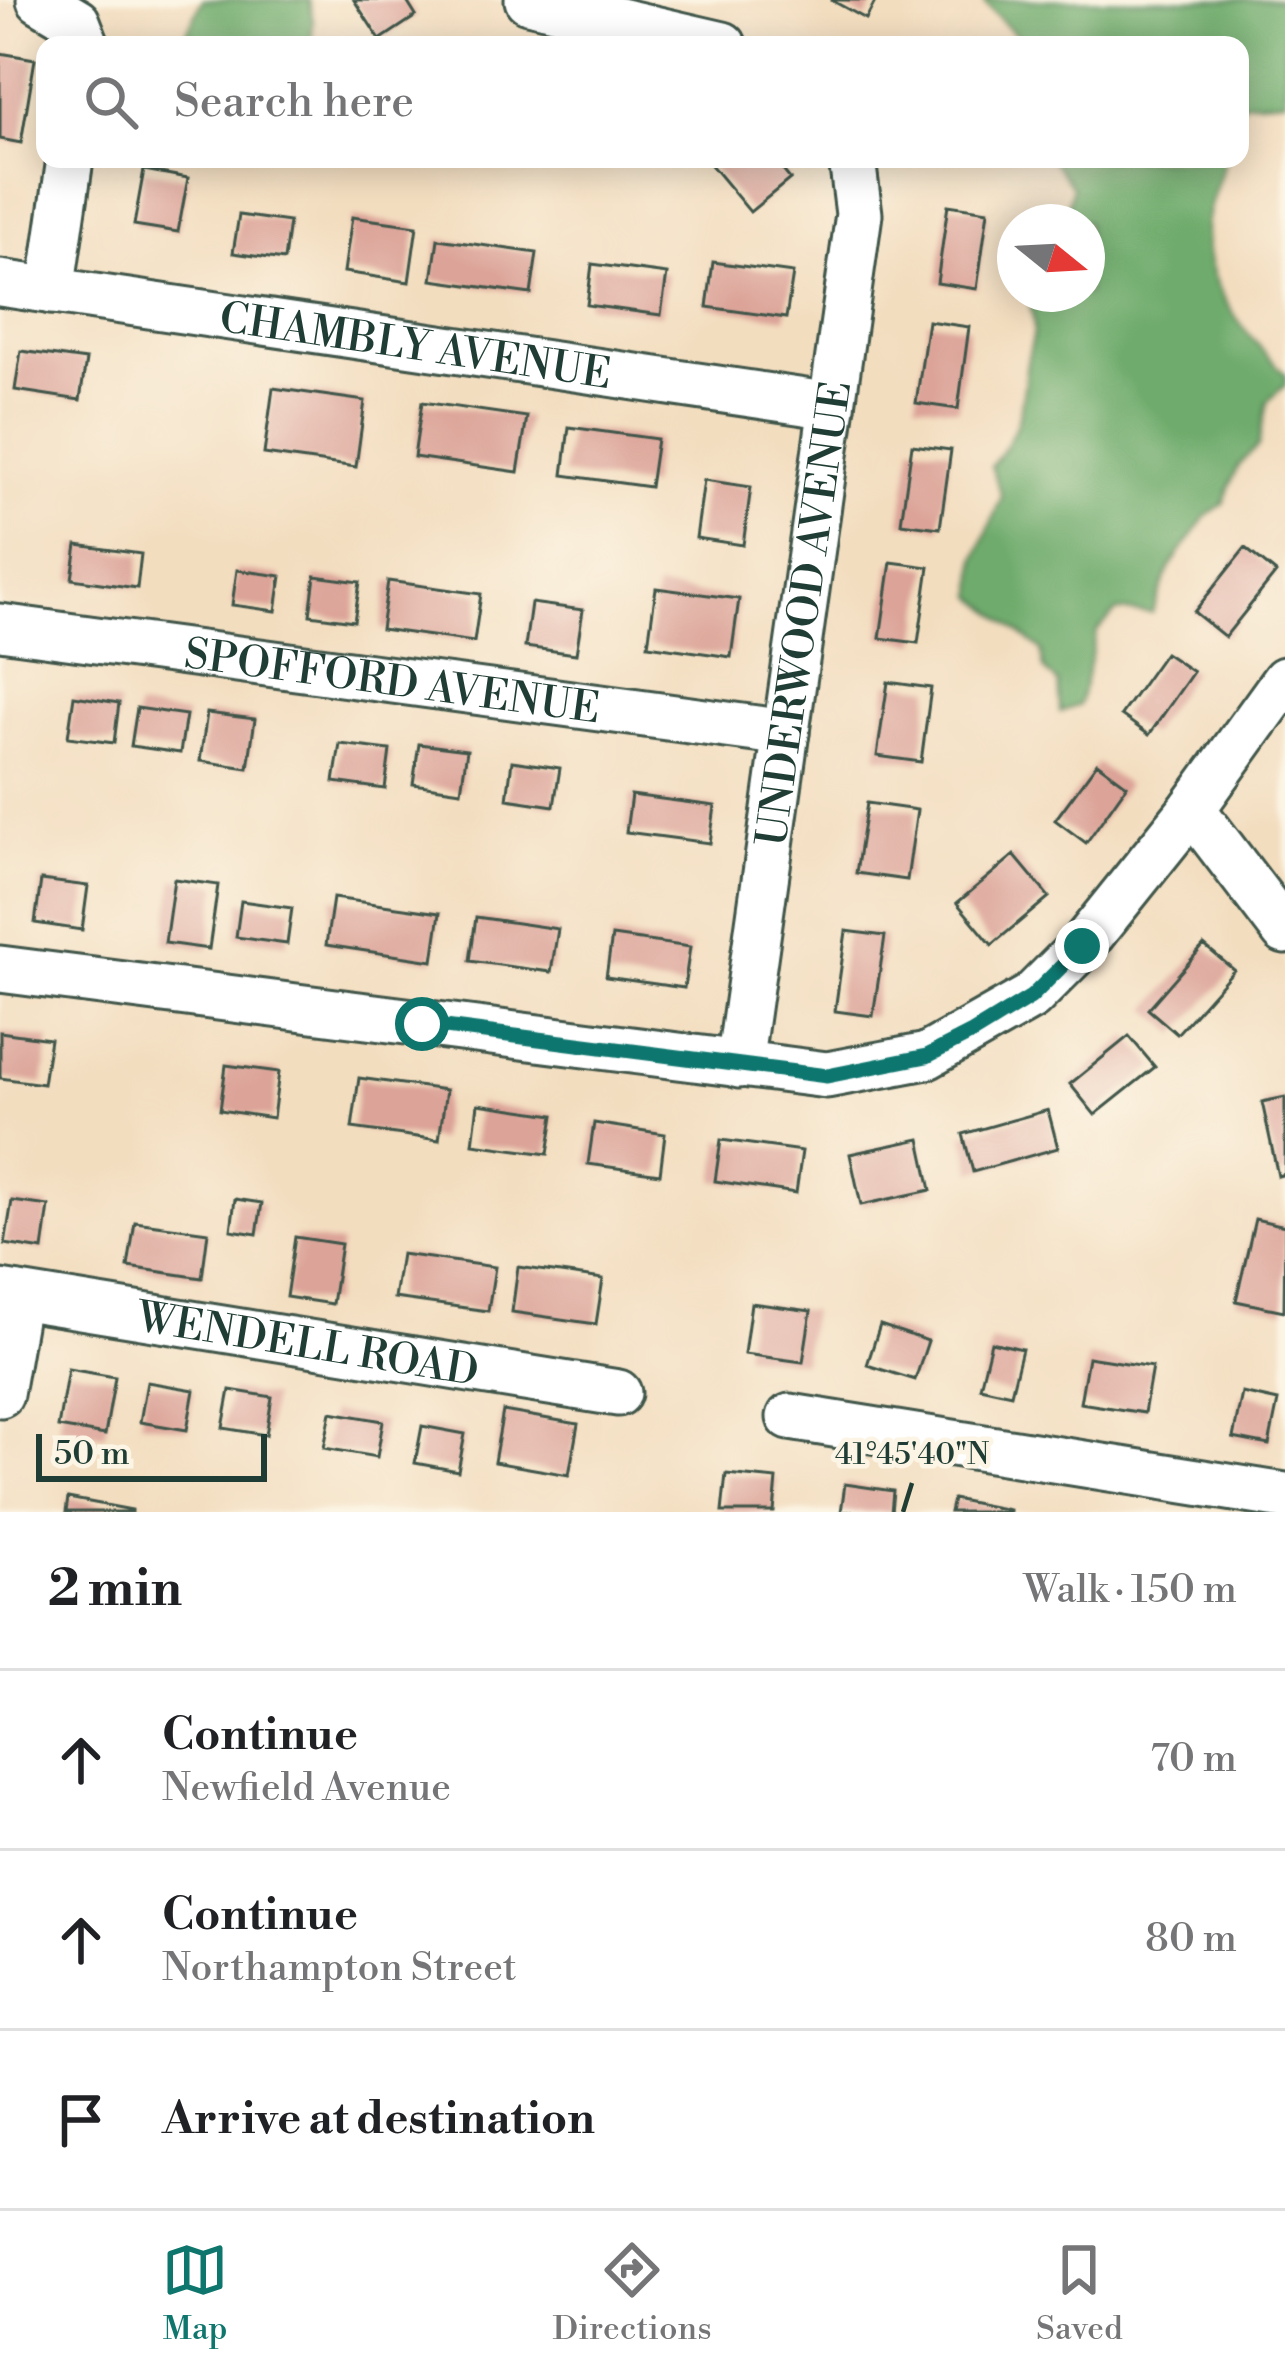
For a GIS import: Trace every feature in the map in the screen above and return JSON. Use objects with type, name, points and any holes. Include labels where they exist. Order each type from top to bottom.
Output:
[{"type":"street","points":[[40,0],[76,22],[82,36]]},
{"type":"street","points":[[528,0],[684,36]]},
{"type":"street","points":[[51,291],[69,168]]},
{"type":"street","name":"UNDERWOOD AVENUE","points":[[739,1065],[859,214],[853,168]]},
{"type":"street","name":"CHAMBLY AVENUE","points":[[0,284],[832,406]]},
{"type":"street","name":"SPOFFORD AVENUE","points":[[0,627],[786,733]]},
{"type":"street","points":[[0,969],[827,1076],[927,1056],[1031,997],[1082,946],[1192,809],[1285,680]]},
{"type":"street","points":[[1192,809],[1285,931]]},
{"type":"street","points":[[0,1394],[8,1294]]},
{"type":"street","name":"WENDELL ROAD","points":[[8,1294],[618,1393]]},
{"type":"street","points":[[790,1417],[1285,1496]]},
{"type":"green space","points":[[202,0],[309,0],[313,21],[312,36],[186,34]]},
{"type":"green space","points":[[985,0],[1285,0],[1285,99],[1249,102],[1249,36],[1017,36]]},
{"type":"green space","points":[[1058,168],[1222,168],[1206,225],[1208,255],[1232,312],[1285,374],[1285,385],[1267,402],[1258,446],[1238,465],[1223,504],[1207,515],[1170,567],[1152,613],[1117,611],[1097,631],[1079,705],[1060,712],[1058,683],[1044,669],[1041,650],[975,596],[976,559],[1002,496],[991,466],[1008,443],[1021,409],[1034,332],[1032,312],[1105,312],[1105,204],[1068,204],[1072,187]]},
{"type":"building","points":[[354,0],[406,0],[416,16],[386,36],[377,36]]},
{"type":"building","points":[[831,0],[876,0],[866,19]]},
{"type":"building","points":[[0,53],[35,59],[21,143],[0,139]]},
{"type":"building","points":[[713,168],[781,168],[790,179],[750,212]]},
{"type":"building","points":[[144,170],[188,178],[178,232],[134,225]]},
{"type":"building","points":[[948,205],[988,211],[977,289],[937,283]]},
{"type":"building","points":[[239,215],[289,222],[284,260],[233,253]]},
{"type":"building","points":[[352,217],[417,226],[409,282],[344,272]]},
{"type":"building","points":[[438,239],[537,253],[531,294],[432,280]]},
{"type":"building","points":[[713,262],[793,273],[786,318],[707,307]]},
{"type":"building","points":[[592,264],[667,274],[661,315],[587,305]]},
{"type":"building","points":[[928,321],[969,327],[958,409],[916,403]]},
{"type":"building","points":[[21,351],[86,360],[80,400],[15,390]]},
{"type":"building","points":[[273,388],[365,401],[356,467],[264,454]]},
{"type":"building","points":[[422,402],[527,417],[518,472],[414,457]]},
{"type":"building","points":[[569,427],[657,439],[650,487],[563,475]]},
{"type":"building","points":[[912,445],[951,450],[940,528],[901,523]]},
{"type":"building","points":[[704,480],[751,487],[743,545],[696,538]]},
{"type":"building","points":[[77,545],[141,554],[137,588],[72,579]]},
{"type":"building","points":[[1245,548],[1276,573],[1225,637],[1194,612]]},
{"type":"building","points":[[891,562],[929,567],[918,643],[880,638]]},
{"type":"building","points":[[237,570],[281,576],[276,611],[232,605]]},
{"type":"building","points":[[315,576],[360,582],[354,621],[310,615]]},
{"type":"building","points":[[388,581],[481,594],[474,642],[381,629]]},
{"type":"building","points":[[656,588],[739,599],[731,657],[648,645]]},
{"type":"building","points":[[531,603],[583,610],[576,654],[525,647]]},
{"type":"building","points":[[1165,653],[1193,672],[1149,735],[1121,715]]},
{"type":"building","points":[[888,682],[931,688],[921,762],[877,756]]},
{"type":"building","points":[[74,696],[119,703],[114,743],[68,737]]},
{"type":"building","points":[[137,708],[186,715],[180,753],[131,746]]},
{"type":"building","points":[[207,713],[255,719],[248,768],[200,761]]},
{"type":"building","points":[[340,744],[390,750],[385,789],[334,782]]},
{"type":"building","points":[[419,744],[467,750],[461,791],[413,784]]},
{"type":"building","points":[[512,761],[560,768],[554,806],[507,799]]},
{"type":"building","points":[[1097,763],[1127,785],[1086,843],[1055,820]]},
{"type":"building","points":[[631,795],[715,806],[710,843],[626,832]]},
{"type":"building","points":[[867,803],[917,810],[907,880],[856,873]]},
{"type":"building","points":[[1014,855],[1049,897],[992,945],[957,903]]},
{"type":"building","points":[[174,879],[218,885],[209,949],[165,943]]},
{"type":"building","points":[[41,880],[88,886],[82,930],[35,923]]},
{"type":"building","points":[[333,898],[440,913],[433,961],[326,945]]},
{"type":"building","points":[[241,901],[292,908],[287,944],[236,937]]},
{"type":"building","points":[[476,917],[558,929],[551,972],[470,961]]},
{"type":"building","points":[[846,931],[885,936],[873,1016],[835,1011]]},
{"type":"building","points":[[612,936],[690,947],[684,988],[606,977]]},
{"type":"building","points":[[1204,945],[1234,970],[1177,1034],[1148,1009]]},
{"type":"building","points":[[0,1032],[50,1039],[43,1084],[0,1078]]},
{"type":"building","points":[[1129,1036],[1155,1067],[1095,1115],[1070,1084]]},
{"type":"building","points":[[226,1065],[279,1072],[273,1118],[220,1110]]},
{"type":"building","points":[[359,1078],[446,1090],[439,1140],[352,1128]]},
{"type":"building","points":[[1285,1097],[1285,1174],[1278,1176],[1262,1102]]},
{"type":"building","points":[[478,1104],[554,1115],[548,1154],[473,1144]]},
{"type":"building","points":[[1048,1110],[1058,1148],[973,1172],[963,1134]]},
{"type":"building","points":[[594,1123],[665,1134],[660,1174],[588,1164]]},
{"type":"building","points":[[920,1139],[931,1190],[861,1205],[850,1154]]},
{"type":"building","points":[[721,1140],[802,1151],[796,1193],[715,1181]]},
{"type":"building","points":[[235,1199],[262,1203],[257,1234],[231,1230]]},
{"type":"building","points":[[12,1201],[49,1206],[43,1250],[5,1244]]},
{"type":"building","points":[[1255,1219],[1285,1226],[1284,1311],[1236,1301]]},
{"type":"building","points":[[135,1222],[208,1232],[202,1278],[128,1267]]},
{"type":"building","points":[[295,1237],[341,1244],[332,1304],[286,1297]]},
{"type":"building","points":[[401,1254],[495,1267],[488,1311],[394,1298]]},
{"type":"building","points":[[518,1267],[603,1279],[596,1324],[512,1312]]},
{"type":"building","points":[[751,1303],[811,1311],[803,1362],[744,1354]]},
{"type":"building","points":[[880,1325],[928,1341],[915,1380],[867,1365]]},
{"type":"building","points":[[991,1342],[1022,1349],[1011,1394],[980,1387]]},
{"type":"building","points":[[1088,1357],[1152,1367],[1144,1413],[1080,1403]]},
{"type":"building","points":[[68,1369],[115,1377],[105,1435],[58,1427]]},
{"type":"building","points":[[147,1382],[194,1390],[187,1430],[140,1422]]},
{"type":"building","points":[[230,1390],[272,1397],[266,1435],[223,1428]]},
{"type":"building","points":[[1242,1393],[1278,1401],[1269,1445],[1233,1438]]},
{"type":"building","points":[[503,1411],[578,1424],[569,1475],[494,1462]]},
{"type":"building","points":[[331,1412],[383,1421],[377,1457],[324,1448]]},
{"type":"building","points":[[422,1426],[465,1434],[458,1471],[415,1463]]},
{"type":"building","points":[[726,1474],[777,1479],[774,1512],[722,1512]]},
{"type":"building","points":[[845,1484],[893,1491],[891,1512],[841,1512]]},
{"type":"building","points":[[68,1498],[132,1510],[132,1512],[66,1512]]},
{"type":"building","points":[[953,1499],[1009,1510],[1009,1512],[950,1512]]},
{"type":"route","points":[[422,1024],[827,1076],[927,1056],[1031,997],[1082,946]]}]
